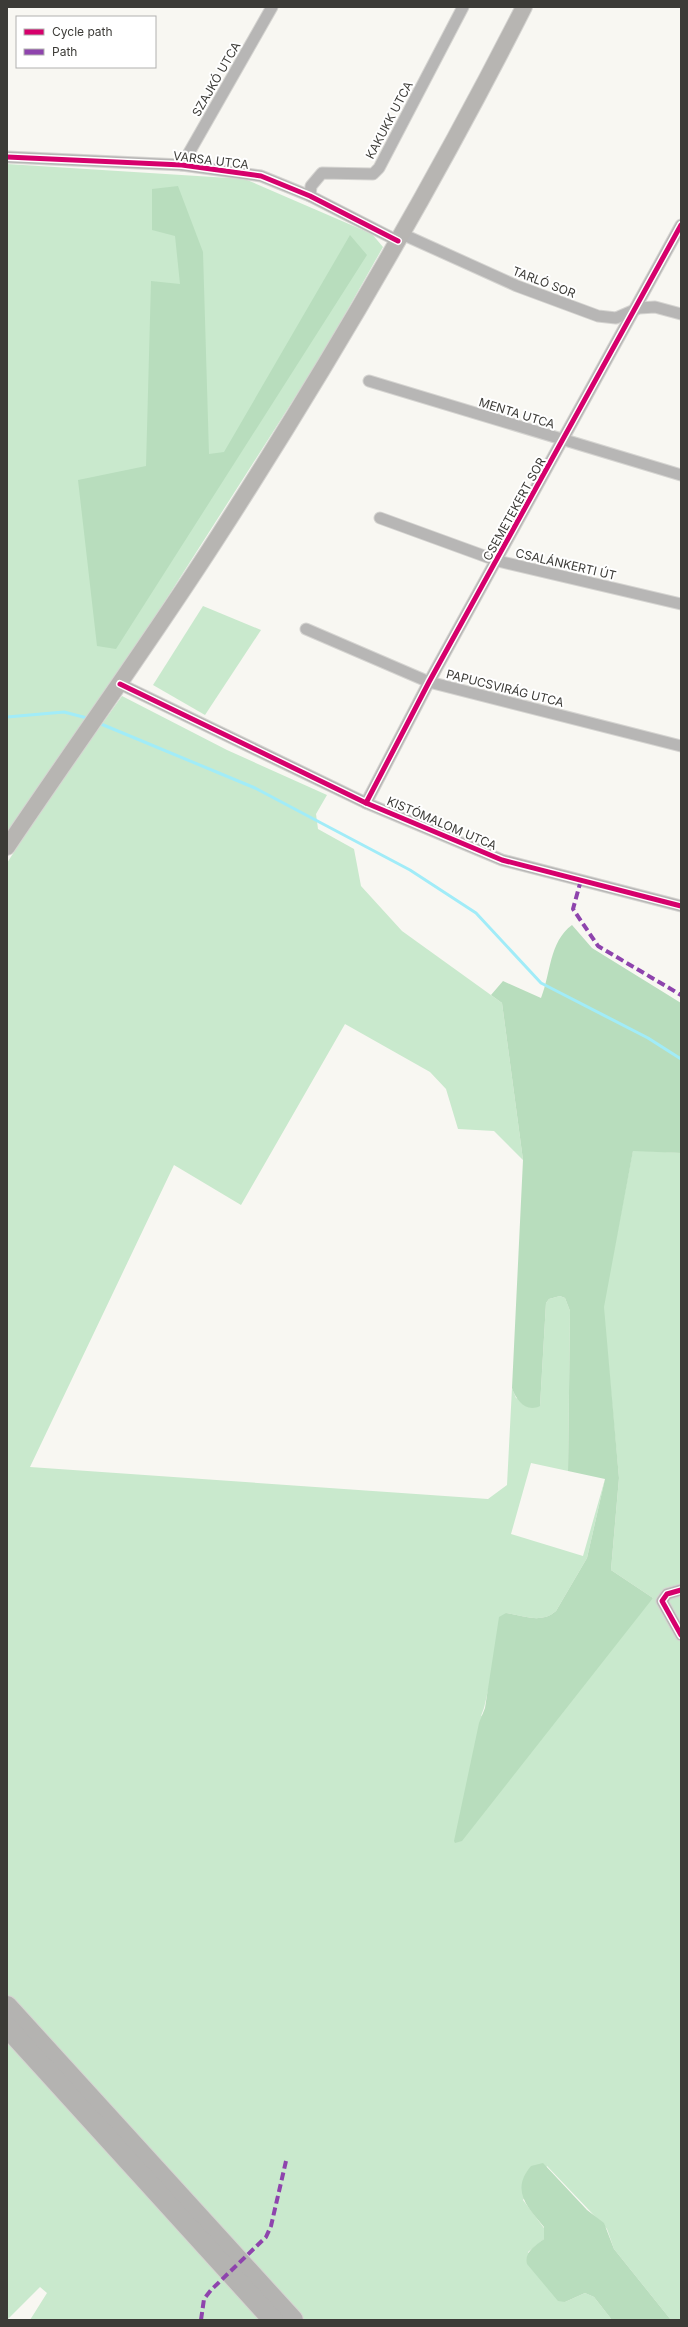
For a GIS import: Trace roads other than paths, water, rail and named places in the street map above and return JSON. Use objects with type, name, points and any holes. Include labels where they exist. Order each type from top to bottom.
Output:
[{"type":"highway","points":[[7,2006],[250,2283],[293,2320]]},
{"type":"highway","points":[[7,2027],[225,2255]]},
{"type":"highway","points":[[250,2283],[273,2320]]},
{"type":"main road","points":[[7,847],[120,684],[263,466],[400,238],[471,111],[524,7]]},
{"type":"street","name":"SZAJKÓ UTCA","points":[[182,165],[272,7]]},
{"type":"street","name":"KAKUKK UTCA","points":[[310,196],[311,186],[322,173],[373,174],[379,168],[463,7]]},
{"type":"street","name":"VARSA UTCA","points":[[7,157],[182,165],[261,176],[310,196],[400,238]]},
{"type":"street","name":"CSEMETEKERT SOR","points":[[366,802],[429,682],[498,561],[632,312],[681,225]]},
{"type":"street","name":"TARLÓ SOR","points":[[400,238],[517,286],[598,316],[616,318],[639,308],[655,307],[681,314]]},
{"type":"street","name":"MENTA UTCA","points":[[369,381],[681,476]]},
{"type":"street","name":"CSALÁNKERTI ÚT","points":[[380,518],[498,561],[681,604]]},
{"type":"street","name":"PAPUCSVIRÁG UTCA","points":[[306,628],[429,682],[681,746]]},
{"type":"street","name":"KISTÓMALOM UTCA","points":[[120,684],[366,802],[502,860],[681,906]]},
{"type":"street","points":[[681,1590],[667,1594],[662,1602],[681,1635]]},
{"type":"waterway","points":[[7,717],[64,712],[87,718]]},
{"type":"waterway","points":[[101,724],[255,788],[410,870],[476,913],[541,983],[648,1038],[681,1059]]}]
